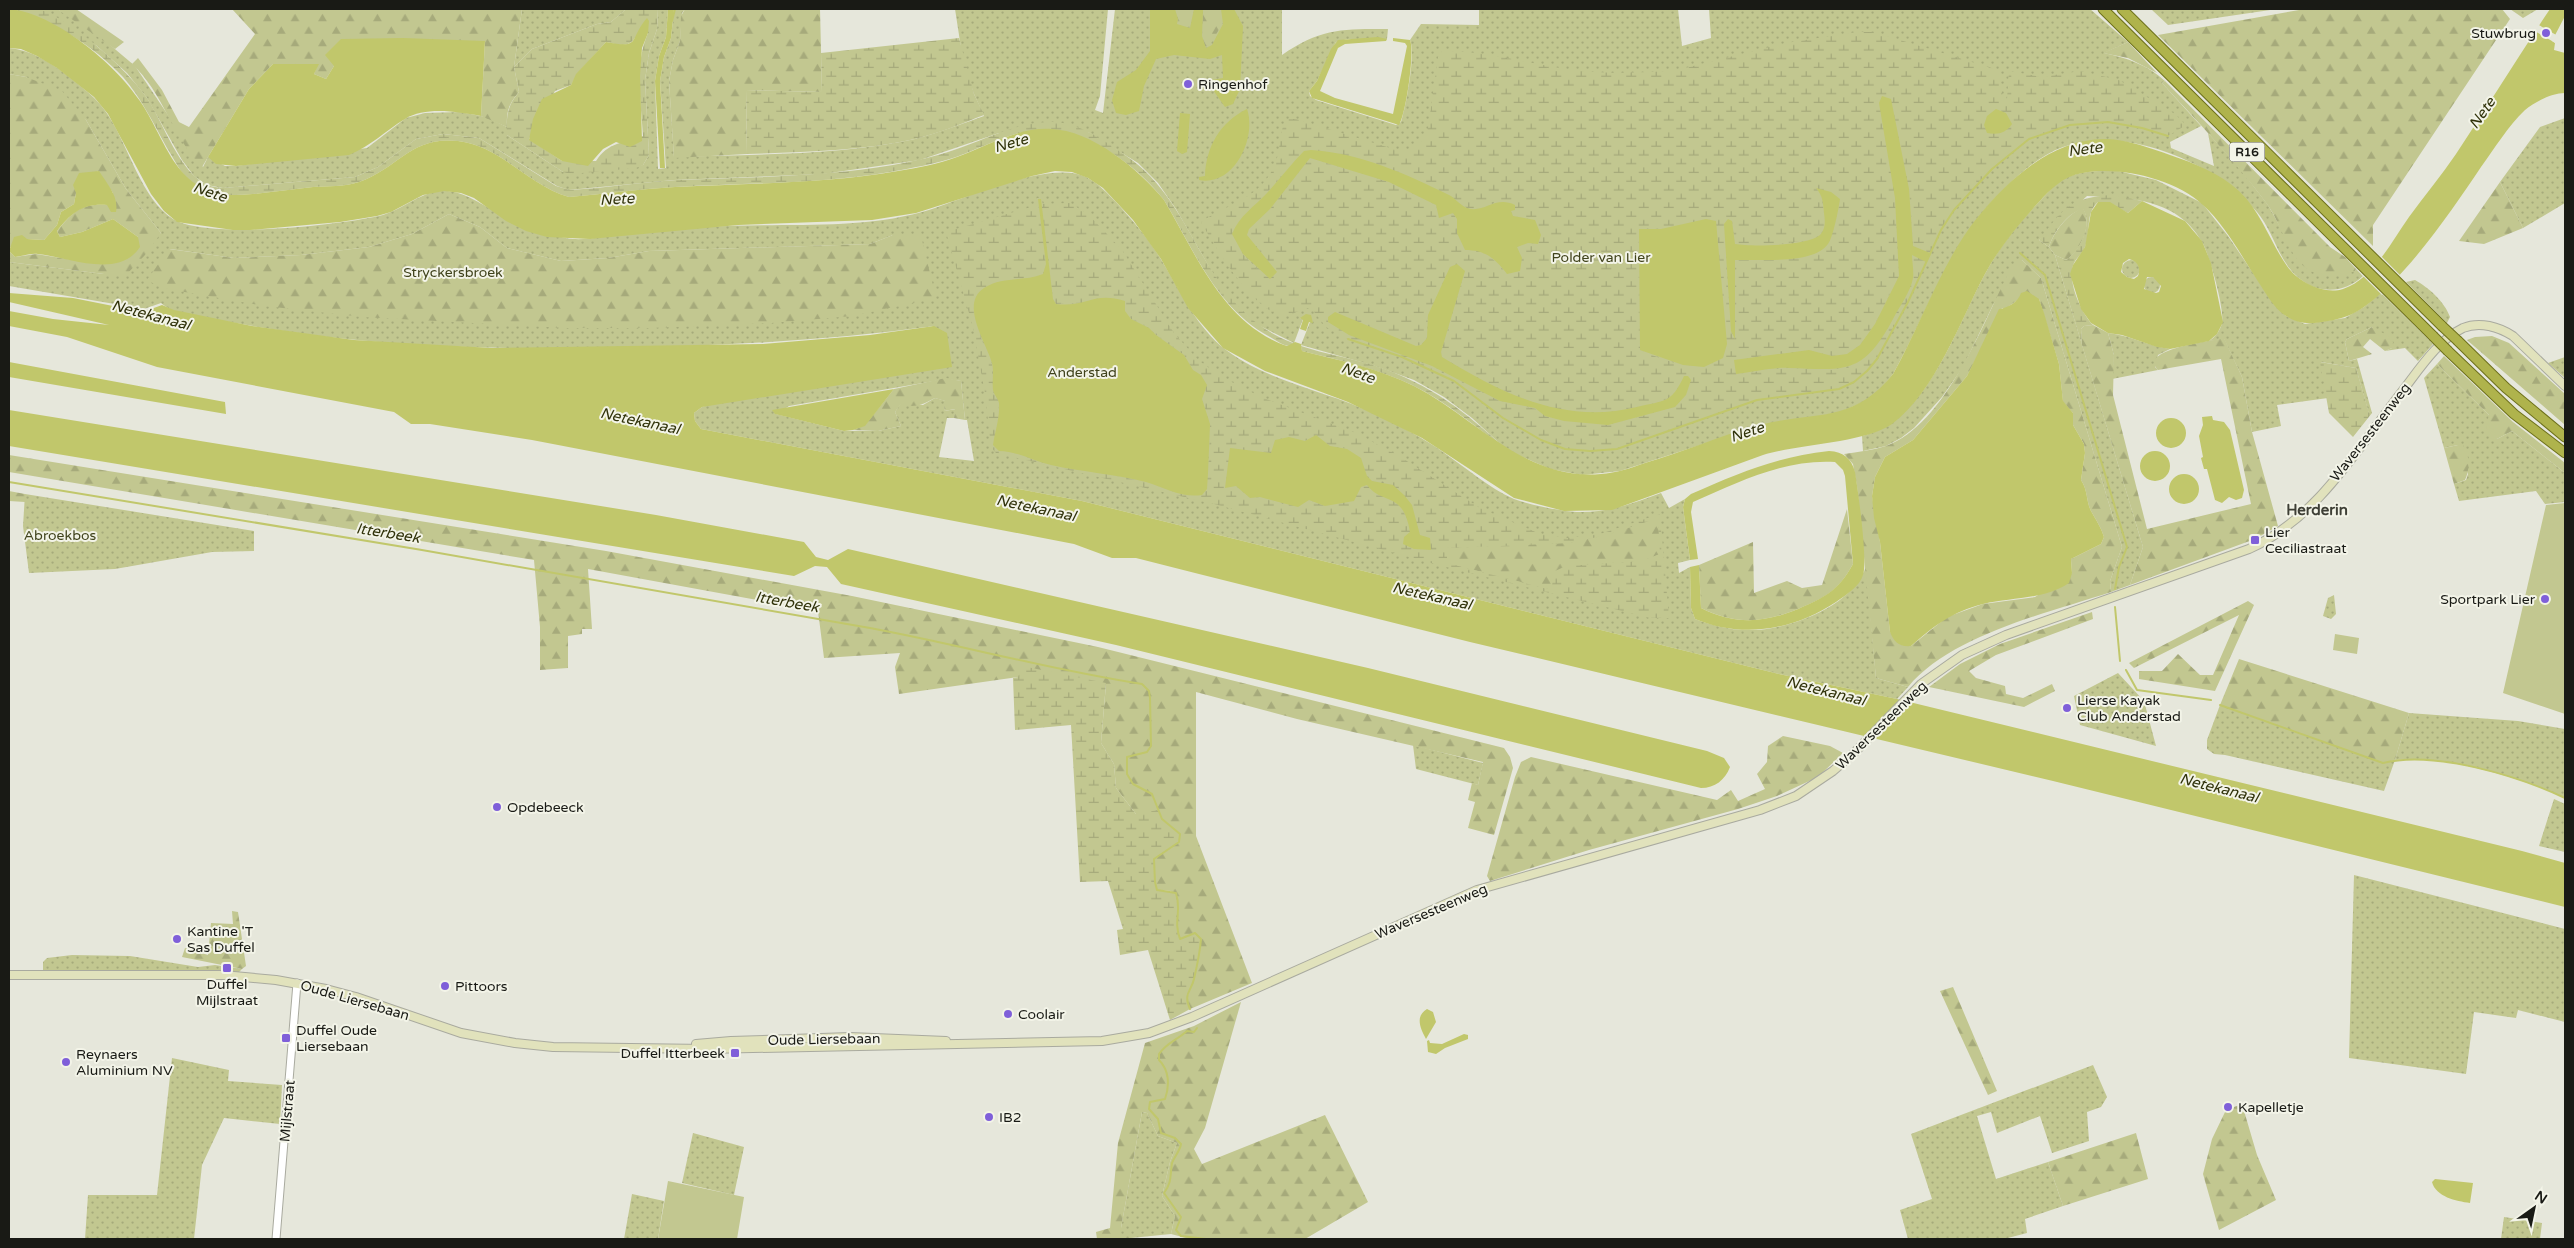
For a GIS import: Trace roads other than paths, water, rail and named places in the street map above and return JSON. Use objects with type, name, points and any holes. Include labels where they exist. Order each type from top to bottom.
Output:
[{"type":"highway","name":"R16","points":[[2103,9],[2448,351],[2508,408],[2565,454]]},
{"type":"highway","name":"R16","points":[[2122,9],[2442,326],[2518,399],[2565,437]]},
{"type":"main road","name":"Waversesteenweg","points":[[1192,1017],[1477,890],[1760,810],[1796,796],[1823,779],[1855,752],[1921,684],[1944,666],[1977,647],[2249,549],[2283,531],[2316,501],[2425,362],[2447,340],[2464,328],[2483,325],[2504,330],[2513,336],[2565,386]]},
{"type":"main road","name":"Oude Liersebaan","points":[[9,975],[222,975],[297,983],[356,997],[461,1033],[497,1040],[553,1047],[669,1047],[731,1040],[850,1037],[979,1044],[1114,1040],[1149,1033],[1192,1017]]},
{"type":"street","name":"Mijlstraat","points":[[276,1239],[297,983]]},
{"type":"water","name":"Nete","points":[[9,9],[27,13],[64,30],[100,57],[140,101],[181,171],[205,190],[222,195],[256,194],[354,184],[373,176],[416,148],[428,143],[442,141],[458,141],[488,150],[540,184],[569,197],[662,188],[814,181],[870,175],[913,169],[943,162],[1003,138],[1027,131],[1051,129],[1066,131],[1082,136],[1114,154],[1154,188],[1164,200],[1200,264],[1228,304],[1245,322],[1265,336],[1287,346],[1295,342],[1301,344],[1302,351],[1359,366],[1401,380],[1437,399],[1502,445],[1525,458],[1548,468],[1574,474],[1601,474],[1618,471],[1660,459],[1745,429],[1780,421],[1832,413],[1863,401],[1878,390],[1893,374],[1953,253],[1977,218],[2018,175],[2051,153],[2069,145],[2088,140],[2108,139],[2124,141],[2179,158],[2216,174],[2239,191],[2254,209],[2281,257],[2292,272],[2312,286],[2320,289],[2336,290],[2354,284],[2364,277],[2389,248],[2409,217],[2456,154],[2550,9],[2565,9],[2565,16],[2552,41],[2555,43],[2554,50],[2565,53],[2565,93],[2555,94],[2539,101],[2519,116],[2502,137],[2442,223],[2412,261],[2380,294],[2364,307],[2342,318],[2312,323],[2296,321],[2282,313],[2269,298],[2220,223],[2203,205],[2178,188],[2130,173],[2098,171],[2083,173],[2063,180],[2048,193],[2023,220],[2003,246],[1990,264],[1946,354],[1934,374],[1908,410],[1892,424],[1880,430],[1849,439],[1763,455],[1612,510],[1564,511],[1514,498],[1422,438],[1348,402],[1265,371],[1223,348],[1188,308],[1161,259],[1133,220],[1103,188],[1088,178],[1072,172],[1055,171],[1032,176],[916,213],[872,220],[738,225],[590,239],[547,237],[526,231],[506,221],[474,198],[461,193],[444,191],[423,195],[391,212],[340,222],[233,230],[177,222],[164,211],[151,194],[108,114],[94,97],[57,68],[37,56],[21,49],[9,48]]},
{"type":"water","points":[[668,9],[674,9],[671,38],[664,57],[660,81],[665,168],[660,168],[655,81],[659,56],[666,37]]},
{"type":"water","points":[[1150,9],[1175,9],[1178,19],[1177,24],[1190,28],[1194,9],[1203,9],[1202,36],[1206,48],[1212,45],[1223,24],[1221,9],[1234,9],[1243,26],[1240,89],[1233,104],[1225,107],[1213,90],[1212,80],[1223,78],[1222,55],[1210,59],[1174,55],[1156,59],[1144,86],[1139,111],[1126,115],[1116,113],[1112,100],[1117,82],[1136,70],[1150,51]]},
{"type":"water","points":[[647,18],[649,21],[648,33],[642,48],[640,76],[642,141],[630,147],[616,142],[603,149],[588,166],[562,161],[529,140],[533,119],[542,99],[571,85],[576,74],[606,42],[625,44],[633,41]]},
{"type":"water","points":[[1378,37],[1387,39],[1386,41],[1345,44],[1338,48],[1320,91],[1335,98],[1393,114],[1407,46],[1405,43],[1393,41],[1393,38],[1410,40],[1409,82],[1402,119],[1399,125],[1312,98],[1309,91],[1317,81],[1331,49],[1338,40]]},
{"type":"water","points":[[403,38],[485,41],[481,116],[442,111],[422,112],[405,119],[349,155],[236,166],[216,164],[208,157],[249,89],[273,64],[319,64],[314,74],[326,79],[334,66],[325,55],[341,39]]},
{"type":"water","points":[[1882,96],[1891,99],[1909,189],[1913,246],[1930,253],[1926,262],[1912,255],[1913,278],[1907,294],[1882,337],[1872,351],[1862,360],[1839,368],[1776,368],[1736,374],[1734,360],[1809,350],[1832,356],[1847,354],[1860,345],[1875,324],[1899,276],[1895,198],[1879,103]]},
{"type":"water","points":[[1247,109],[1249,133],[1240,158],[1223,176],[1212,180],[1199,180],[1199,177],[1205,176],[1208,155],[1216,136],[1237,114]]},
{"type":"water","points":[[1996,109],[2006,113],[2012,124],[2001,133],[1987,133],[1984,125],[1987,116]]},
{"type":"water","points":[[1180,113],[1190,114],[1187,152],[1182,154],[1177,151]]},
{"type":"water","points":[[1311,150],[1347,155],[1382,166],[1449,195],[1467,208],[1479,209],[1501,202],[1515,205],[1515,210],[1511,211],[1513,216],[1535,220],[1541,235],[1538,244],[1528,243],[1517,247],[1522,258],[1520,271],[1507,274],[1484,253],[1465,250],[1457,233],[1457,219],[1453,213],[1439,218],[1436,205],[1389,182],[1310,158],[1270,209],[1249,229],[1247,235],[1277,272],[1270,279],[1243,254],[1232,234],[1243,216],[1267,193],[1299,156],[1304,151]]},
{"type":"water","points":[[99,171],[114,195],[116,212],[111,212],[107,205],[84,208],[78,210],[67,219],[57,231],[60,237],[82,232],[113,219],[138,237],[140,247],[131,257],[120,262],[93,264],[38,254],[15,257],[9,251],[14,237],[22,235],[27,239],[44,240],[57,225],[61,212],[74,204],[76,193],[73,185],[79,173]]},
{"type":"water","points":[[1816,188],[1831,192],[1840,199],[1832,236],[1828,244],[1821,251],[1785,260],[1735,260],[1735,339],[1731,331],[1724,224],[1728,219],[1732,221],[1735,244],[1779,245],[1813,239],[1822,233],[1825,224],[1822,200]]},
{"type":"water","points":[[1038,199],[1041,199],[1053,299],[1056,304],[1075,304],[1105,298],[1125,301],[1125,311],[1131,319],[1149,328],[1184,355],[1193,370],[1201,375],[1207,385],[1202,399],[1210,424],[1208,473],[1207,489],[1202,495],[1181,494],[1134,479],[1051,465],[1006,451],[999,451],[993,445],[999,403],[993,390],[992,363],[977,324],[974,304],[977,295],[991,284],[1043,274],[1046,264]]},
{"type":"water","points":[[2142,201],[2185,221],[2202,241],[2211,263],[2223,322],[2217,334],[2209,341],[2170,349],[2157,347],[2122,335],[2108,333],[2091,323],[2081,309],[2070,274],[2073,265],[2085,247],[2091,212],[2098,202],[2110,202],[2128,213]],"holes":[[[2129,259],[2135,261],[2139,268],[2138,276],[2134,279],[2127,277],[2121,272],[2123,263]],[[2147,277],[2153,277],[2161,286],[2159,292],[2156,293],[2144,289]]]},
{"type":"water","points":[[1706,219],[1716,221],[1727,344],[1723,358],[1704,367],[1683,365],[1640,350],[1639,229],[1661,229]]},
{"type":"water","points":[[1457,264],[1465,271],[1441,352],[1442,357],[1465,371],[1511,394],[1535,403],[1559,409],[1584,412],[1610,412],[1661,401],[1671,396],[1684,376],[1688,376],[1691,380],[1686,395],[1675,407],[1608,425],[1564,421],[1545,416],[1535,408],[1500,401],[1432,366],[1349,335],[1328,322],[1328,317],[1335,312],[1416,346],[1421,345],[1427,338],[1428,315],[1450,267]]},
{"type":"water","points":[[2027,291],[2039,299],[2044,313],[2059,364],[2063,401],[2073,413],[2073,425],[2084,444],[2085,453],[2081,480],[2085,488],[2089,507],[2104,537],[2101,544],[2071,559],[2072,573],[2069,583],[2038,595],[1972,607],[1944,620],[1911,646],[1900,645],[1893,639],[1890,632],[1880,542],[1874,518],[1872,496],[1875,477],[1885,457],[1913,440],[1967,376],[1999,309],[2012,304],[2021,293]]},
{"type":"water","name":"Netekanaal","points":[[9,293],[73,298],[143,312],[162,305],[174,310],[252,326],[354,340],[492,348],[763,344],[870,335],[934,326],[947,333],[952,367],[702,407],[694,413],[695,421],[701,429],[1082,501],[1779,674],[1897,699],[2522,851],[2565,863],[2565,907],[2053,781],[1470,642],[1136,558],[1112,558],[1074,544],[532,440],[430,424],[411,424],[394,412],[157,367],[67,337],[9,326],[9,311],[53,319],[109,325],[9,302]]},
{"type":"water","points":[[1306,314],[1311,315],[1313,323],[1309,322],[1306,331],[1300,329],[1303,320],[1300,318]]},
{"type":"water","points":[[9,362],[225,402],[226,414],[9,377]]},
{"type":"water","points":[[894,389],[865,426],[853,430],[844,431],[775,414],[772,410]]},
{"type":"water","points":[[9,410],[656,515],[804,542],[816,557],[828,560],[848,549],[1368,668],[1707,751],[1724,758],[1730,767],[1725,776],[1715,785],[1701,788],[1116,645],[841,584],[827,567],[815,566],[794,576],[9,446]]},
{"type":"water","points":[[2212,416],[2213,420],[2224,422],[2230,430],[2244,490],[2242,498],[2236,500],[2229,497],[2222,503],[2215,500],[2207,469],[2204,469],[2201,458],[2203,457],[2199,436],[2203,425],[2202,417]]},
{"type":"water","points":[[2171,418],[2182,422],[2186,433],[2182,444],[2171,448],[2160,444],[2156,433],[2160,422]]},
{"type":"water","points":[[1316,435],[1330,446],[1347,449],[1361,458],[1367,476],[1372,481],[1393,485],[1404,495],[1412,505],[1420,535],[1430,538],[1431,550],[1414,549],[1403,544],[1404,537],[1410,532],[1403,510],[1398,504],[1379,495],[1367,485],[1361,487],[1354,501],[1325,506],[1309,500],[1298,507],[1260,497],[1250,498],[1236,486],[1225,488],[1230,448],[1271,453],[1275,440],[1289,437],[1305,441]]},
{"type":"water","points":[[1829,451],[1843,454],[1849,459],[1855,472],[1864,556],[1863,575],[1859,583],[1836,602],[1820,612],[1786,625],[1750,630],[1731,629],[1695,619],[1691,608],[1690,567],[1699,565],[1701,608],[1726,617],[1738,619],[1761,619],[1785,614],[1823,597],[1842,581],[1853,564],[1845,476],[1843,470],[1835,462],[1798,464],[1762,473],[1693,502],[1691,512],[1698,559],[1690,560],[1683,507],[1685,499],[1691,494],[1742,473],[1792,457]]},
{"type":"water","points":[[2155,451],[2166,455],[2170,466],[2166,477],[2155,481],[2144,477],[2140,466],[2144,455]]},
{"type":"water","points":[[2184,474],[2195,478],[2199,489],[2195,500],[2184,504],[2173,500],[2169,489],[2173,478]]},
{"type":"water","points":[[1427,1009],[1433,1012],[1436,1022],[1426,1039],[1420,1019],[1423,1012]]},
{"type":"water","points":[[1464,1034],[1468,1035],[1468,1039],[1445,1048],[1436,1054],[1428,1052],[1427,1041],[1429,1040],[1430,1043],[1442,1044]]},
{"type":"water","points":[[2435,1179],[2473,1183],[2470,1203],[2442,1195],[2434,1187],[2432,1182]]},
{"type":"waterway","points":[[672,21],[675,9]]},
{"type":"waterway","points":[[1348,339],[1402,357],[1454,381],[1503,418],[1541,440],[1565,449],[1590,451],[1617,449],[1757,400],[1839,389],[1854,382],[1877,359],[1908,302],[1941,230],[1954,210],[1992,169],[2029,139],[2070,125],[2108,122],[2142,128],[2168,136]]},
{"type":"waterway","points":[[2020,253],[2045,275],[2127,547],[2119,567],[2115,589]]},
{"type":"waterway","name":"Itterbeek","points":[[9,482],[440,553],[870,628],[1074,672],[1142,684],[1149,691],[1151,746],[1147,752],[1127,757],[1127,774],[1133,784],[1152,794],[1162,819],[1180,834],[1179,842],[1154,859],[1155,882],[1157,890],[1176,893],[1178,900],[1177,926],[1180,939],[1195,933],[1201,939],[1194,979],[1187,996],[1190,1009]]},
{"type":"waterway","points":[[2115,607],[2120,661]]},
{"type":"waterway","points":[[2126,670],[2137,690],[2211,700]]},
{"type":"waterway","points":[[2220,705],[2383,763],[2404,760],[2426,760],[2476,767],[2524,781],[2565,798]]},
{"type":"waterway","name":"Itterbeek","points":[[1197,1028],[1194,1032],[1187,1031],[1165,1047],[1159,1054],[1159,1060],[1167,1073],[1168,1088],[1165,1099],[1150,1102],[1149,1109],[1158,1119],[1161,1133],[1175,1138],[1181,1144],[1172,1163],[1170,1182],[1164,1193],[1181,1217],[1176,1230],[1181,1236],[1206,1239]]},
{"type":"place","name":"Stuwbrug","points":[[2546,33]]},
{"type":"place","name":"Ringenhof","points":[[1188,84]]},
{"type":"place","name":"Lier Ceciliastraat","points":[[2255,540]]},
{"type":"place","name":"Sportpark Lier","points":[[2545,599]]},
{"type":"place","name":"Lierse Kayak Club Anderstad","points":[[2067,708]]},
{"type":"place","name":"Opdebeeck","points":[[497,807]]},
{"type":"place","name":"Kantine 'T Sas Duffel","points":[[177,939]]},
{"type":"place","name":"Duffel Mijlstraat","points":[[227,968]]},
{"type":"place","name":"Pittoors","points":[[445,986]]},
{"type":"place","name":"Coolair","points":[[1008,1014]]},
{"type":"place","name":"Duffel Oude Liersebaan","points":[[286,1038]]},
{"type":"place","name":"Duffel Itterbeek","points":[[735,1053]]},
{"type":"place","name":"Reynaers Aluminium NV","points":[[66,1062]]},
{"type":"place","name":"Kapelletje","points":[[2228,1107]]},
{"type":"place","name":"IB2","points":[[989,1117]]},
{"type":"district","name":"Herderin","points":[[2317,510]]},
{"type":"park label","name":"Polder van Lier","points":[[1601,257]]},
{"type":"park label","name":"Stryckersbroek","points":[[453,272]]},
{"type":"park label","name":"Anderstad","points":[[1082,372]]},
{"type":"park label","name":"Abroekbos","points":[[60,535]]}]
